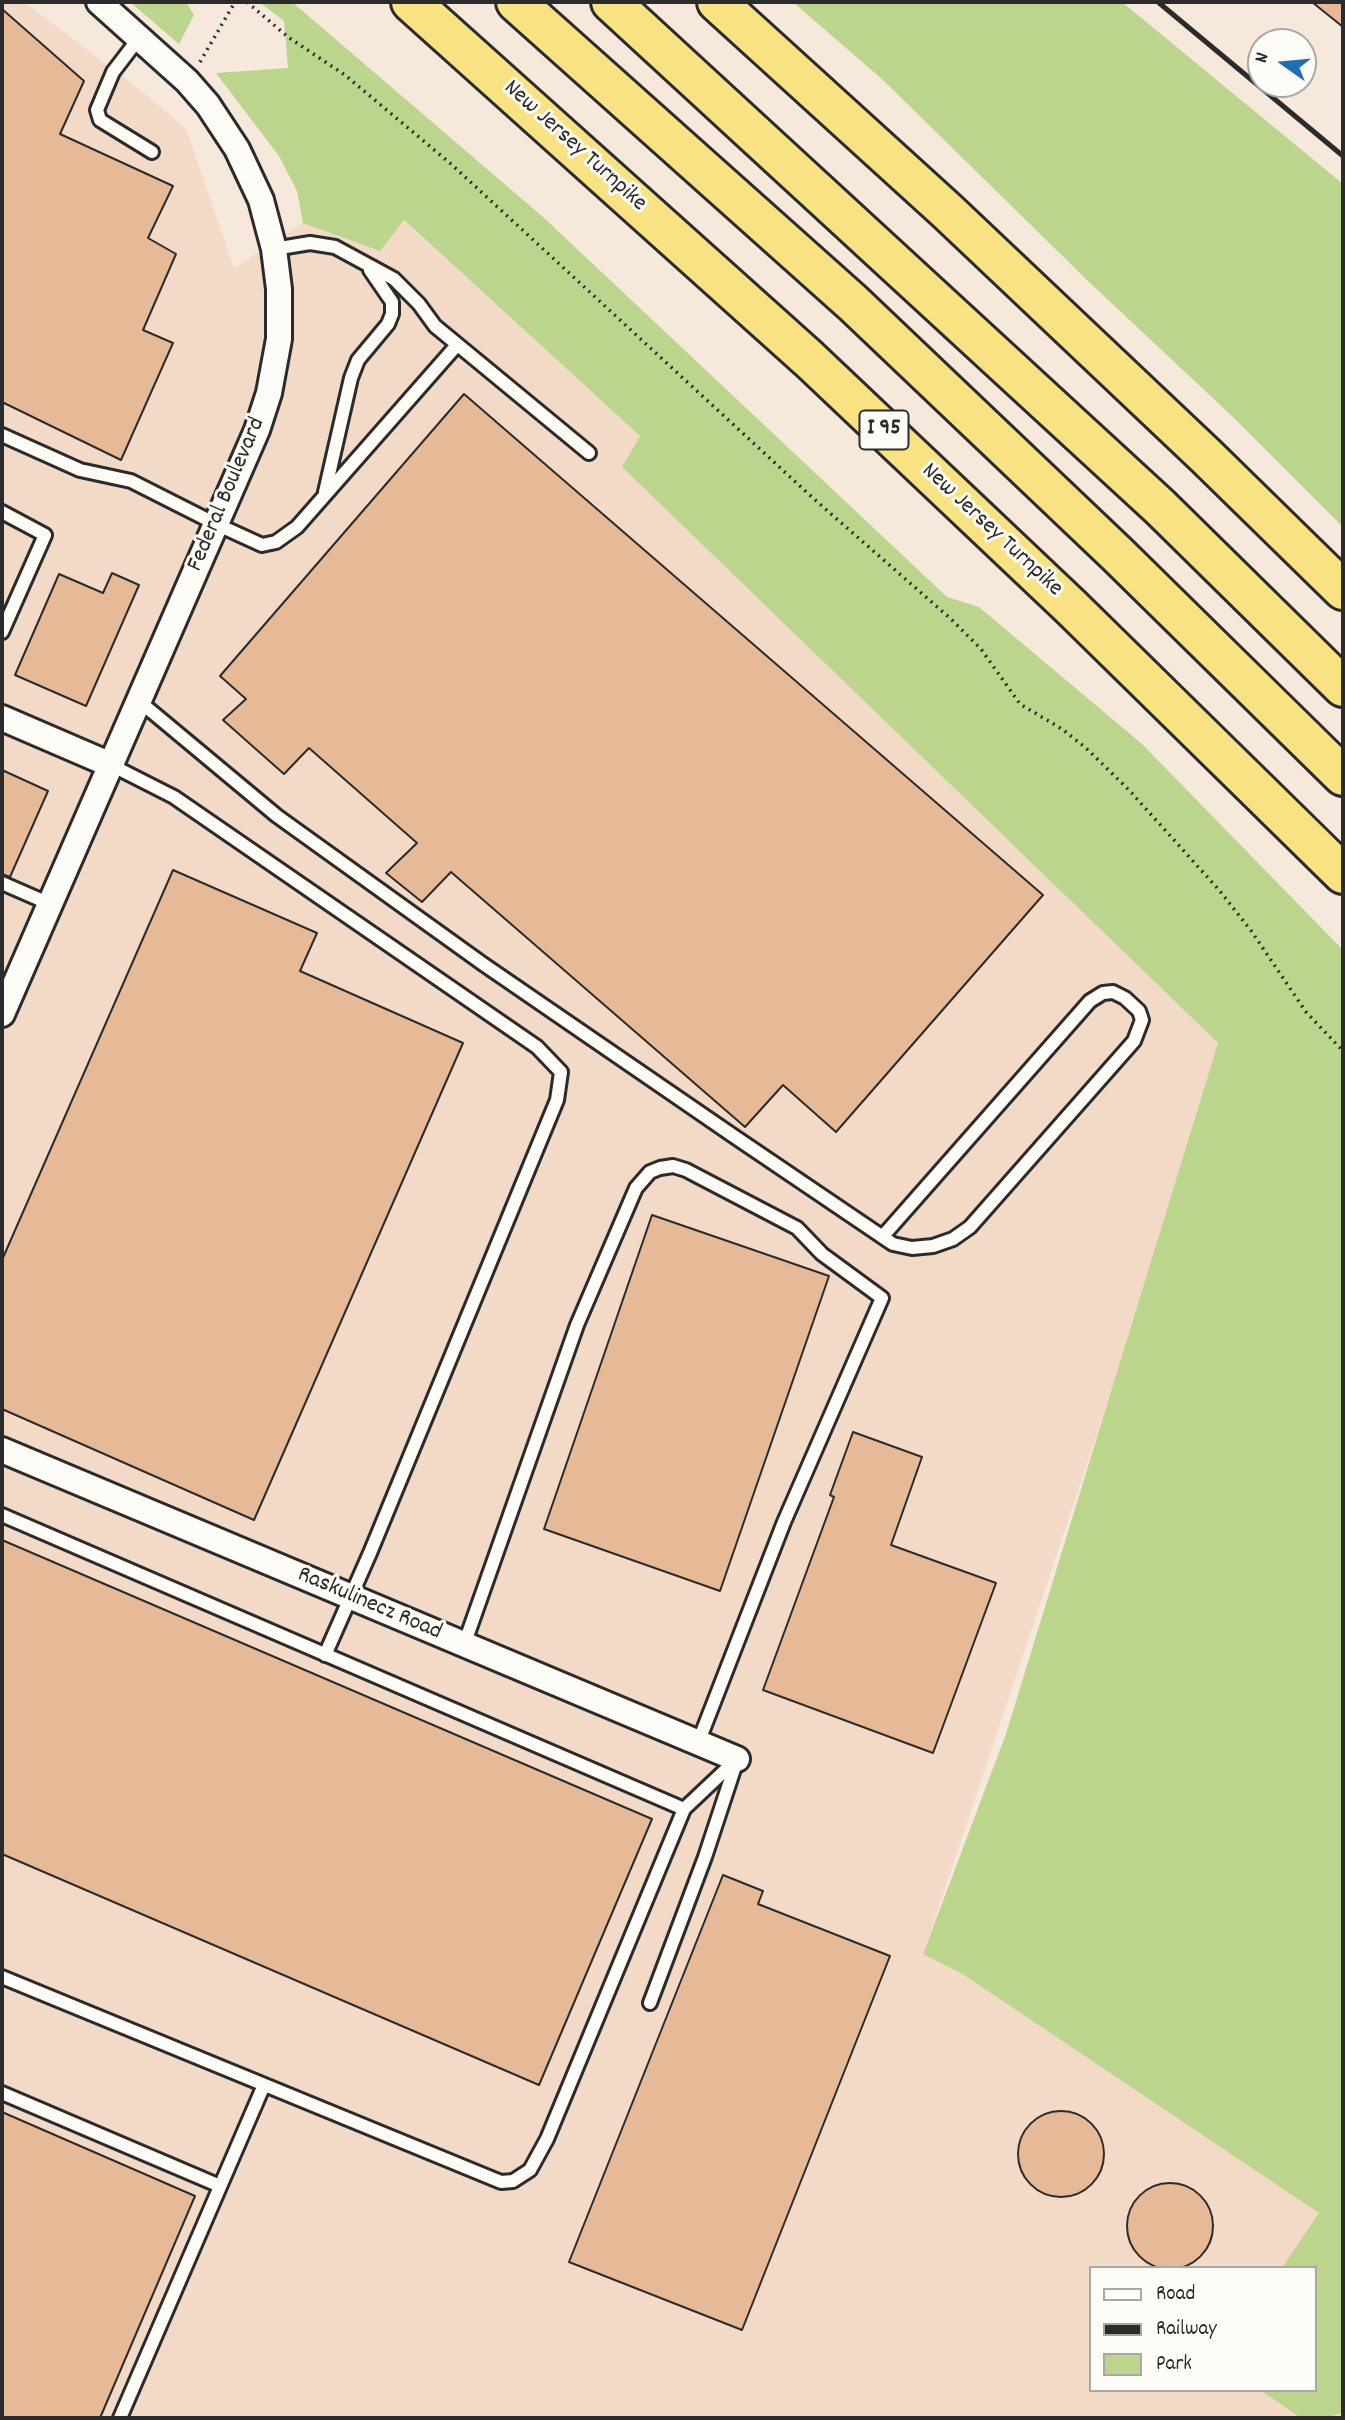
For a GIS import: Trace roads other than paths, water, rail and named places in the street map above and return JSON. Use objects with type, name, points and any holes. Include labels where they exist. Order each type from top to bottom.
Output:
[{"type":"highway","name":"New Jersey Turnpike","points":[[411,2],[819,368],[1071,607],[1343,874]]},
{"type":"highway","points":[[516,2],[853,303],[1117,554],[1343,775]]},
{"type":"highway","points":[[611,2],[1160,507],[1343,687]]},
{"type":"highway","points":[[716,2],[957,220],[1343,590]]},
{"type":"street","name":"Federal Boulevard","points":[[2,1014],[257,430],[274,372],[280,318],[274,249],[267,220],[253,181],[223,126],[187,81],[99,2]]},
{"type":"street","points":[[2,718],[111,765]]},
{"type":"street","name":"Raskulinecz Road","points":[[2,1450],[737,1759]]},
{"type":"lane","points":[[139,38],[113,72],[97,110],[100,120],[152,152]]},
{"type":"lane","points":[[274,249],[310,243],[335,247],[394,279],[419,304],[435,326],[589,453]]},
{"type":"lane","points":[[324,495],[351,378],[358,360],[388,324],[392,314],[392,302],[366,264]]},
{"type":"lane","points":[[2,435],[80,470],[131,481],[262,545],[276,542],[297,527],[457,345]]},
{"type":"lane","points":[[2,512],[45,536],[2,632]]},
{"type":"lane","points":[[139,701],[276,816],[483,964],[893,1244],[912,1248],[933,1246],[953,1239],[970,1227],[1134,1041],[1142,1020],[1132,1003],[1113,992],[1103,993],[1090,1001],[883,1237]]},
{"type":"lane","points":[[111,765],[174,797],[537,1047],[561,1072],[557,1100],[370,1553],[325,1655]]},
{"type":"lane","points":[[2,883],[50,904]]},
{"type":"lane","points":[[464,1645],[577,1325],[636,1188],[650,1172],[660,1167],[673,1166],[686,1170],[797,1228],[822,1254],[883,1298],[784,1522],[698,1743]]},
{"type":"lane","points":[[2,1516],[684,1809]]},
{"type":"lane","points":[[2,1977],[501,2182],[513,2181],[530,2170],[547,2139],[684,1809],[737,1759]]},
{"type":"lane","points":[[650,2003],[705,1857],[737,1759]]},
{"type":"lane","points":[[120,2418],[264,2085]]},
{"type":"lane","points":[[2,2093],[220,2186]]},
{"type":"railway","points":[[1158,2],[1343,156]]}]
